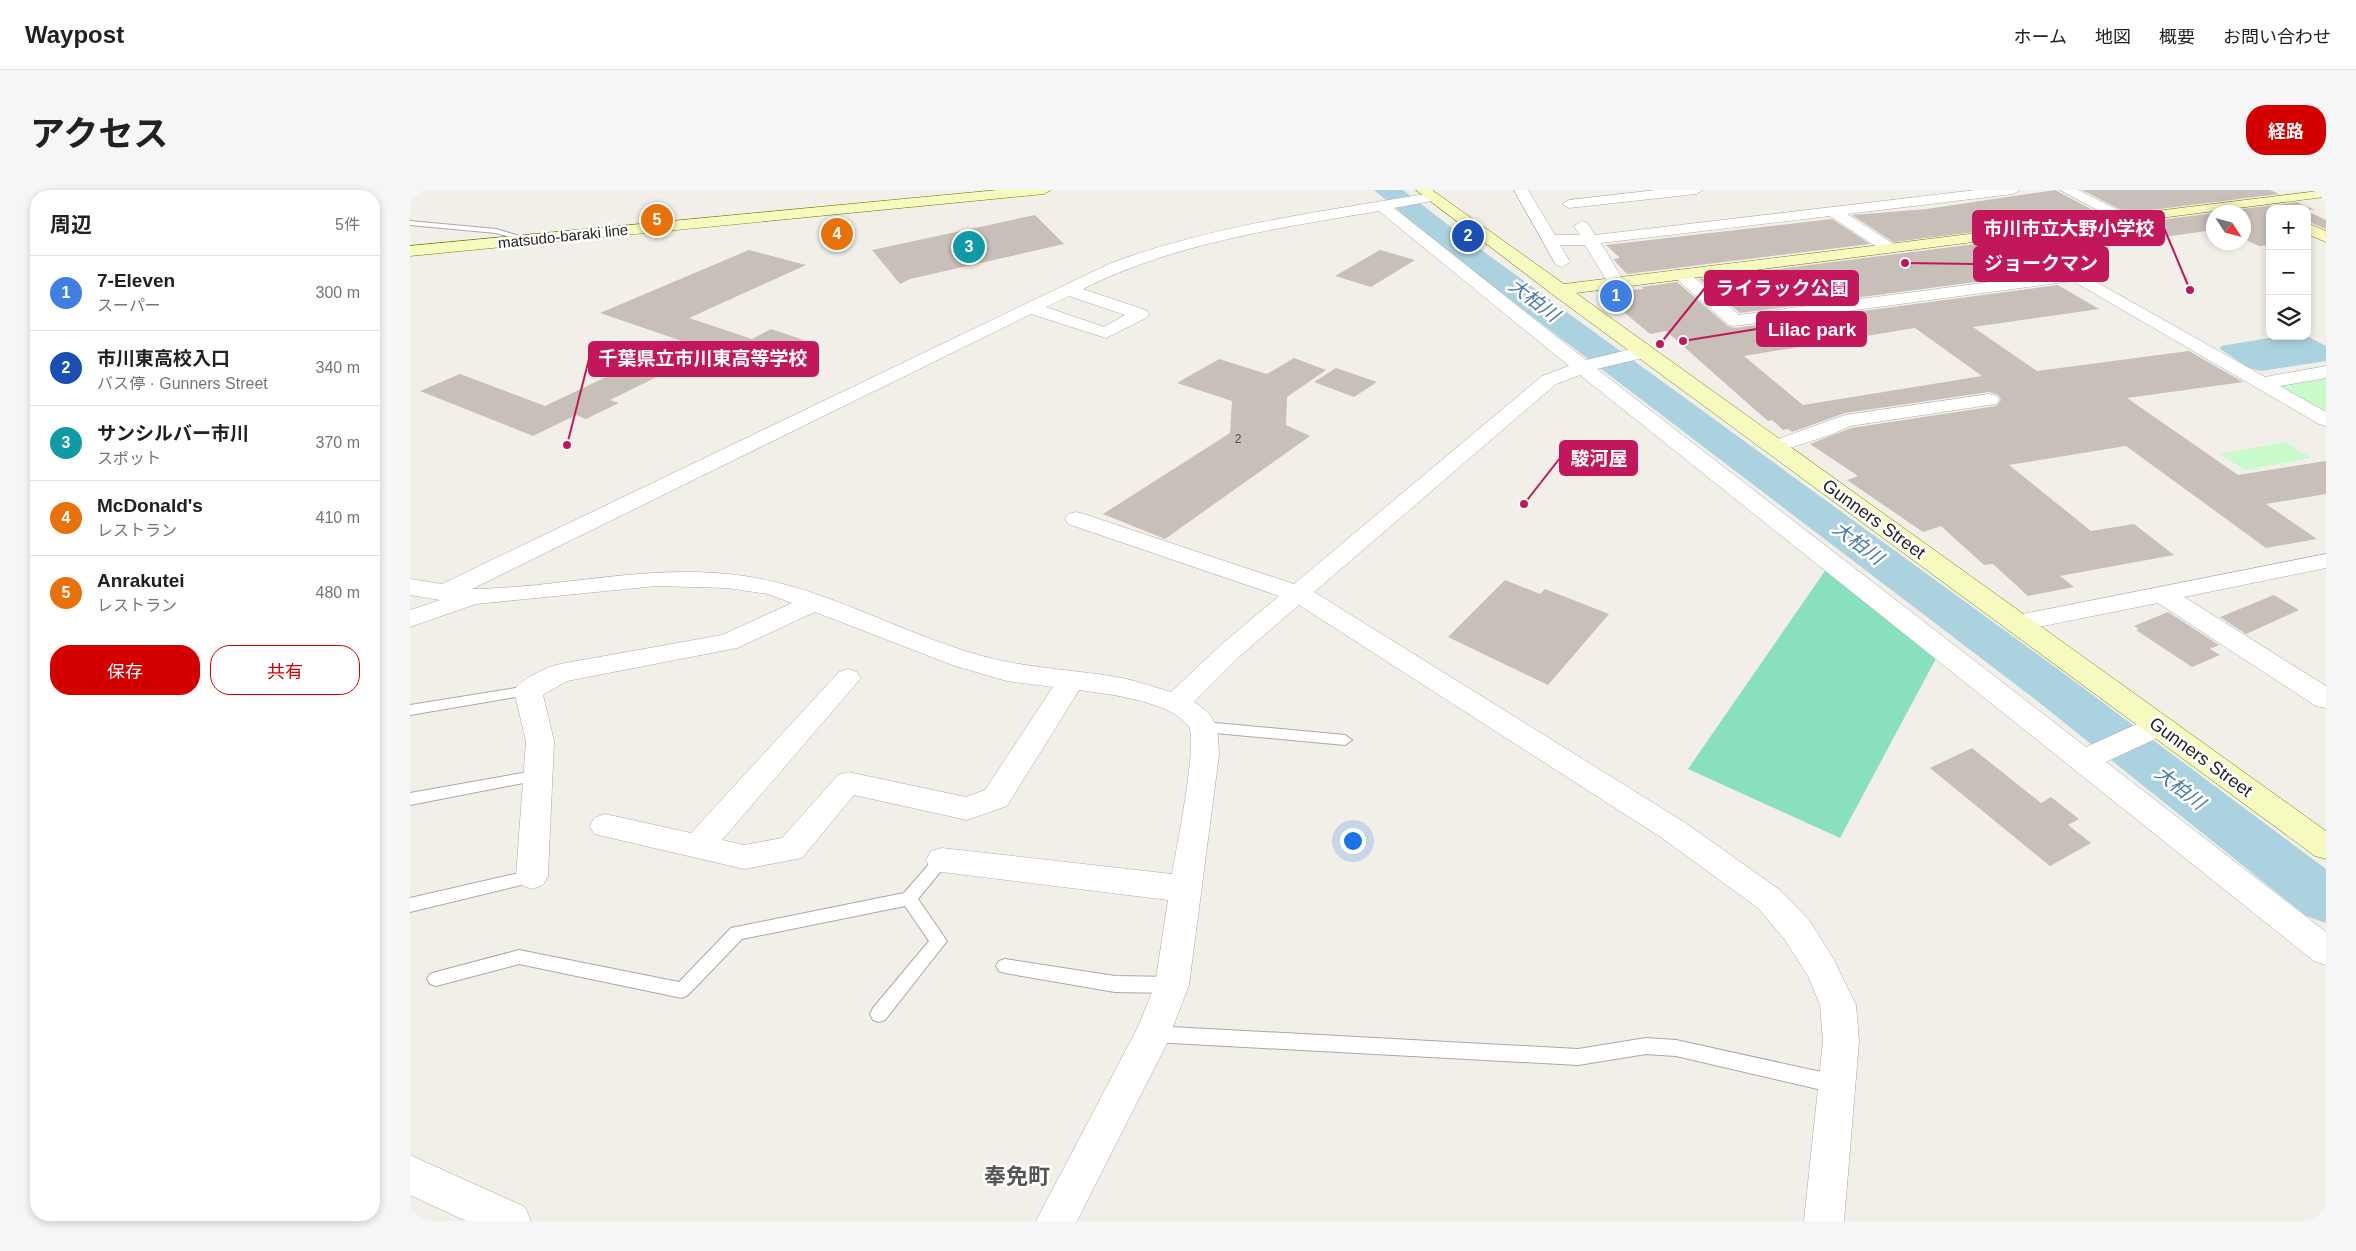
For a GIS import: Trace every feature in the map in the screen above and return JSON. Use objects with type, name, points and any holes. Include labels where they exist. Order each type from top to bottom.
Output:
[{"type":"street","name":"matsudo-baraki line","points":[[410,251],[1044,190]]},
{"type":"street","points":[[1521,190],[1562,262]]},
{"type":"street","points":[[1616,282],[1566,197],[1696,190]]},
{"type":"street","points":[[1550,240],[1590,240],[1834,212],[1945,194],[2013,190]]},
{"type":"street","points":[[2067,190],[2123,218]]},
{"type":"street","points":[[1558,290],[2325,193]]},
{"type":"street","points":[[444,593],[1030,308],[1125,264],[1311,218],[1382,206],[1428,194]]},
{"type":"street","name":"Gunners Street","points":[[1428,194],[2326,847]]},
{"type":"street","points":[[2249,202],[2266,209]]},
{"type":"street","points":[[1382,206],[1582,367],[2326,951]]},
{"type":"street","points":[[1834,212],[1889,248]]},
{"type":"street","points":[[2311,230],[2326,236]]},
{"type":"street","points":[[2002,234],[2326,420]]},
{"type":"street","points":[[1679,274],[1735,321],[2076,276]]},
{"type":"street","points":[[1030,308],[1106,333],[1140,314],[1068,290]]},
{"type":"street","points":[[1176,703],[1231,650],[1549,380],[1582,367],[1644,352]]},
{"type":"street","points":[[2262,383],[2326,372]]},
{"type":"street","points":[[1774,447],[1823,431],[1845,421],[1988,398]]},
{"type":"street","points":[[1076,519],[1299,594],[1673,830],[1769,899],[1797,930],[1821,968],[1838,1005],[1841,1042],[1835,1084],[1824,1221]]},
{"type":"street","points":[[2018,623],[2326,561]]},
{"type":"street","points":[[410,618],[473,597],[657,579],[727,581],[772,587],[816,602],[964,660],[1007,672],[1118,686],[1176,703],[1194,715],[1204,727],[1205,755],[1172,985],[1153,1034],[1056,1221]]},
{"type":"street","points":[[410,587],[473,597]]},
{"type":"street","points":[[2162,594],[2326,699]]},
{"type":"street","points":[[532,876],[540,741],[528,691],[560,673],[728,642],[816,602]]},
{"type":"street","points":[[698,846],[848,678]]},
{"type":"street","points":[[606,826],[744,857],[791,849],[848,783],[967,809],[996,798],[1071,681]]},
{"type":"street","points":[[2083,760],[2158,726]]},
{"type":"street","points":[[942,860],[1185,889]]},
{"type":"street","points":[[410,1175],[511,1221]]},
{"type":"lane","points":[[410,223],[496,231],[529,240]]},
{"type":"lane","points":[[410,710],[528,691]]},
{"type":"lane","points":[[1204,727],[1345,740]]},
{"type":"lane","points":[[410,799],[539,775]]},
{"type":"lane","points":[[436,978],[519,957],[682,990],[736,933],[910,899],[942,860]]},
{"type":"lane","points":[[410,905],[532,876]]},
{"type":"lane","points":[[879,1014],[939,941],[910,899]]},
{"type":"lane","points":[[1005,966],[1115,984],[1172,985]]},
{"type":"lane","points":[[1153,1034],[1308,1044],[1578,1057],[1646,1046],[1676,1048],[1835,1084]]},
{"type":"green space","points":[[2326,378],[2326,413],[2279,386]]},
{"type":"green space","points":[[2285,442],[2311,458],[2245,470],[2220,454]]},
{"type":"green space","points":[[1827,568],[1940,651],[1840,838],[1688,769]]},
{"type":"water","points":[[2266,338],[2311,340],[2311,338],[2326,346],[2326,361],[2261,371],[2249,368],[2220,349],[2221,346]]},
{"type":"building","points":[[2055,190],[2104,216],[1893,242],[1852,215],[1927,209]]},
{"type":"building","points":[[2082,190],[2270,190],[2279,194],[2127,213]]},
{"type":"building","points":[[2297,202],[2304,205],[2273,205]]},
{"type":"building","points":[[2266,206],[2266,245],[2259,246],[2251,242],[2251,208]]},
{"type":"building","points":[[2311,213],[2326,220],[2326,229],[2311,223]]},
{"type":"building","points":[[2206,214],[2206,231],[2048,253],[2021,238]]},
{"type":"building","points":[[1035,215],[1064,244],[910,279],[900,284],[872,250]]},
{"type":"building","points":[[1832,219],[1870,244],[1627,274],[1613,259],[1620,258],[1606,245]]},
{"type":"building","points":[[1999,241],[2052,272],[1740,313],[1699,279]]},
{"type":"building","points":[[749,250],[806,265],[689,318],[752,339],[771,329],[804,340],[755,365],[720,354],[686,370],[677,367],[610,400],[619,403],[586,419],[576,415],[533,436],[420,391],[460,374],[545,406],[682,341],[600,313]]},
{"type":"building","points":[[1380,250],[1415,260],[1371,287],[1335,276]]},
{"type":"building","points":[[1677,282],[1728,326],[1735,328],[2058,285],[2099,309],[1973,327],[2037,371],[2189,351],[2243,382],[2127,398],[2238,475],[2326,461],[2326,494],[2266,504],[2317,539],[2266,548],[2126,446],[2009,465],[2091,531],[2134,524],[2174,555],[2060,576],[2074,587],[2028,596],[1993,564],[1984,565],[1941,526],[1923,532],[1847,480],[1858,476],[1810,444],[1851,428],[1996,406],[2001,400],[1998,395],[1989,392],[1845,413],[1792,432],[1788,429],[1783,430],[1772,420],[1768,421],[1666,331],[1650,334],[1600,292],[1644,289],[1641,287]],"holes":[[[1915,328],[1982,376],[1803,405],[1744,356]]]},
{"type":"building","points":[[1294,358],[1326,370],[1287,397],[1286,425],[1310,436],[1165,539],[1103,514],[1230,433],[1232,401],[1177,383],[1219,359],[1267,374]]},
{"type":"building","points":[[1336,368],[1377,382],[1354,397],[1314,382]]},
{"type":"building","points":[[1505,580],[1540,594],[1545,589],[1609,614],[1548,685],[1448,637]]},
{"type":"building","points":[[2274,595],[2299,610],[2246,634],[2220,617]]},
{"type":"building","points":[[2168,612],[2219,645],[2210,649],[2220,655],[2192,667],[2136,630],[2139,629],[2134,626]]},
{"type":"building","points":[[1972,748],[2041,803],[2051,797],[2079,819],[2068,825],[2091,843],[2050,866],[1930,768]]},
{"type":"waterway","name":"大柏川","points":[[1387,190],[1455,244],[2053,689],[2326,900]]},
{"type":"place","name":"Anrakutei","points":[[657,220]]},
{"type":"place","name":"McDonald's","points":[[837,234]]},
{"type":"place","name":"市川東高校入口","points":[[1468,236]]},
{"type":"place","name":"サンシルバー市川","points":[[969,247]]},
{"type":"place","name":"ジョークマン","points":[[1905,263]]},
{"type":"place","name":"市川市立大野小学校","points":[[2190,290]]},
{"type":"place","name":"7-Eleven","points":[[1616,296]]},
{"type":"place","name":"Lilac park","points":[[1683,341]]},
{"type":"place","name":"ライラック公園","points":[[1660,344]]},
{"type":"place","name":"千葉県立市川東高等学校","points":[[567,445]]},
{"type":"place","name":"駿河屋","points":[[1524,504]]},
{"type":"district","name":"奉免町","points":[[1017,1176]]}]
